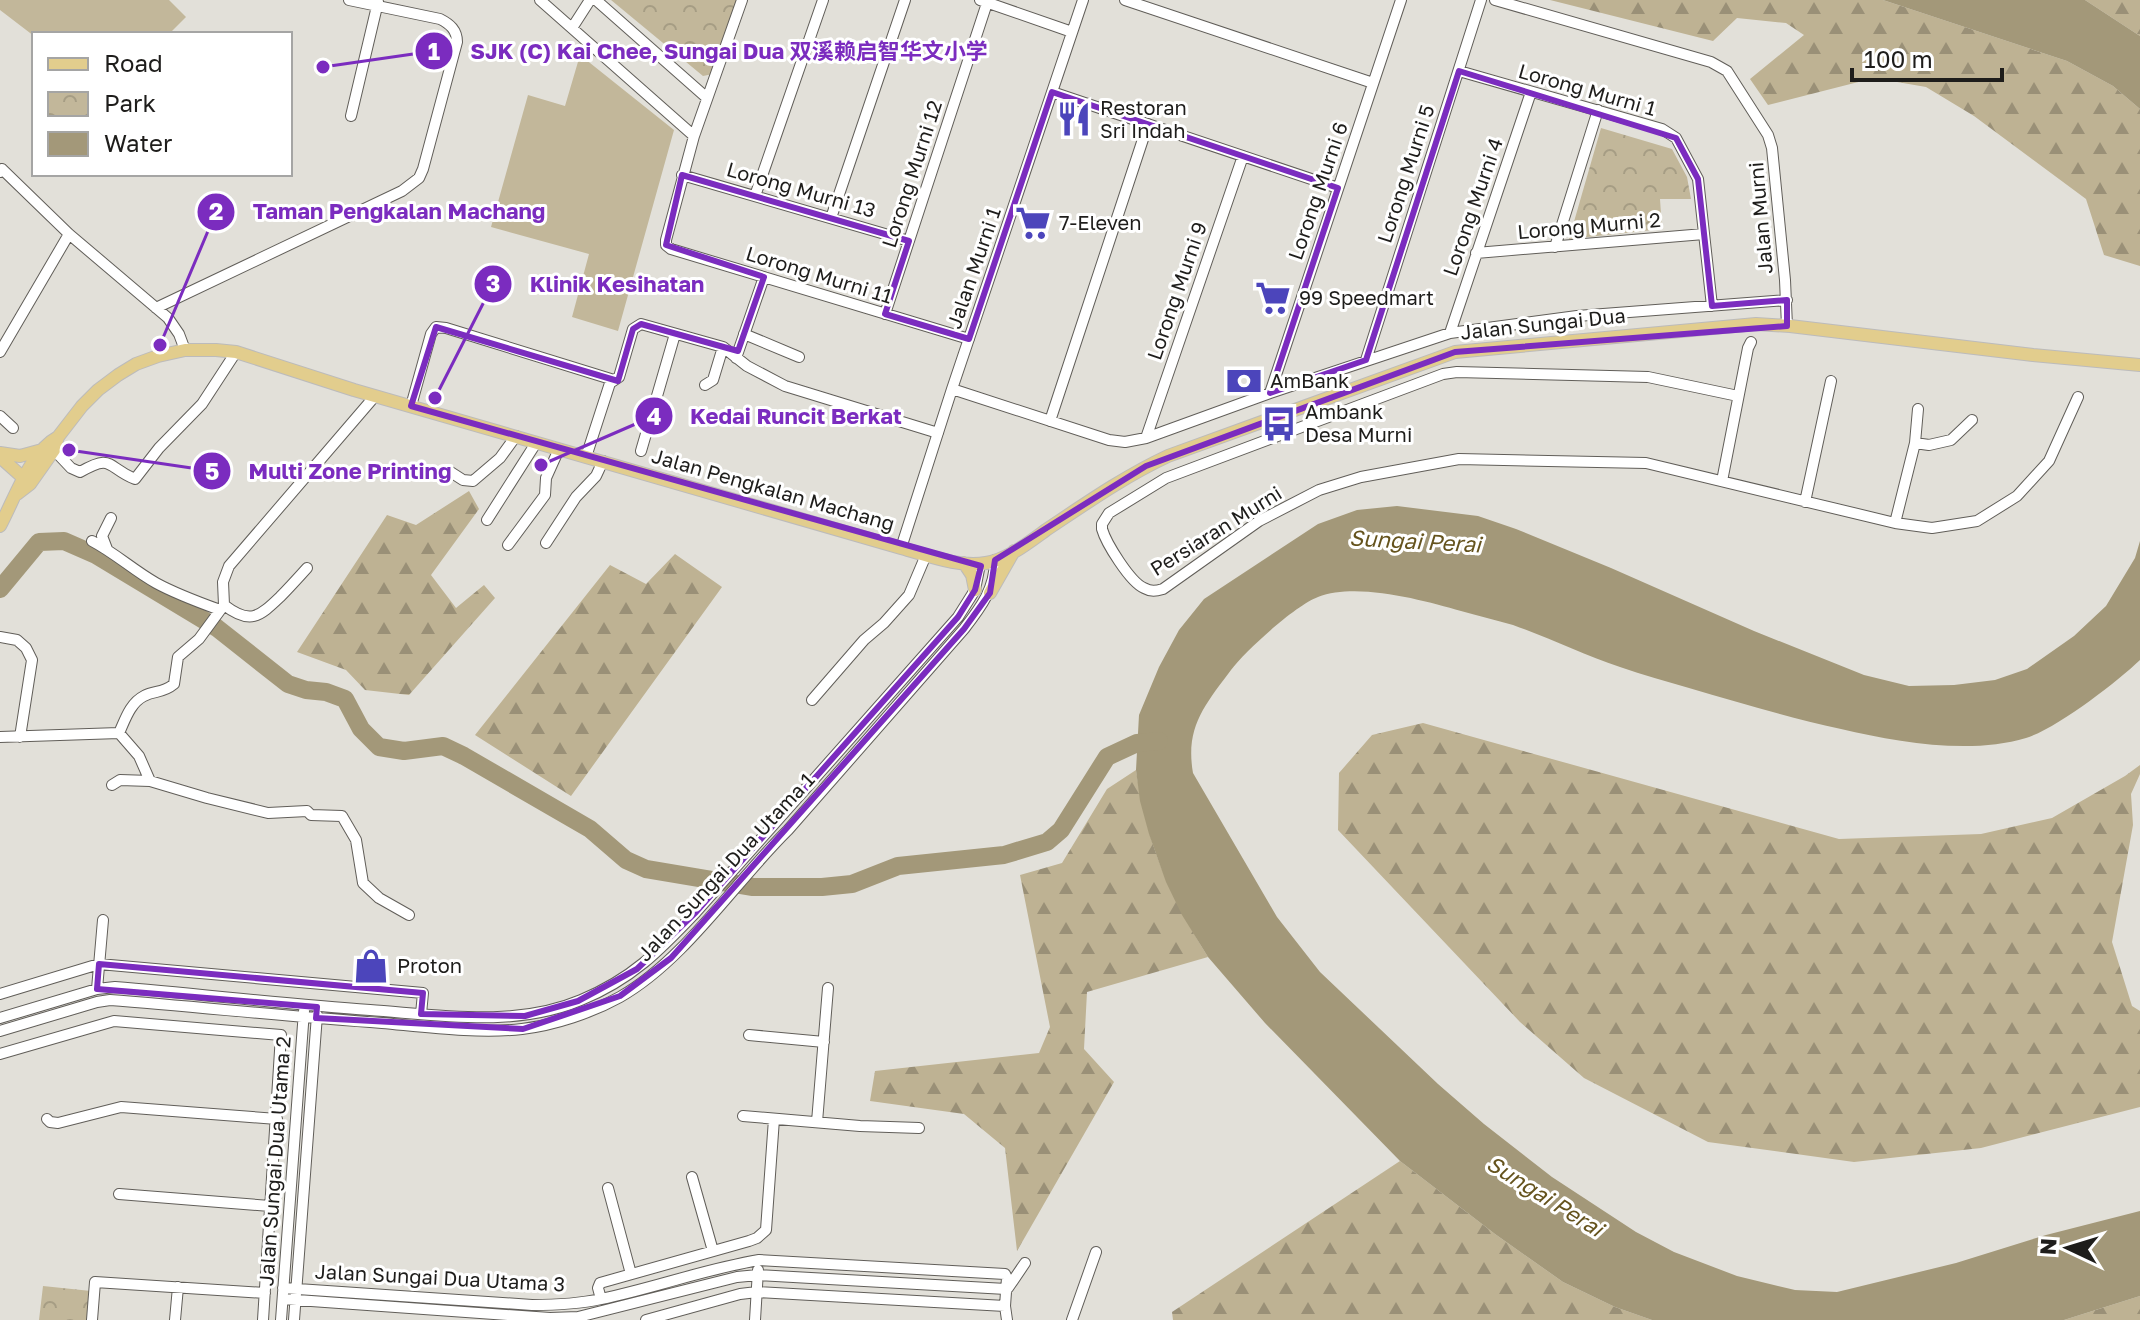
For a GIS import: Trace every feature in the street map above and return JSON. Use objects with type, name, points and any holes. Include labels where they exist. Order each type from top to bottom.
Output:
[{"type":"main road","name":"Jalan Sungai Dua","points":[[901,548],[964,563],[980,564],[995,560],[1014,551],[1127,477],[1168,456],[1455,352],[1756,324],[2140,365]]},
{"type":"main road","name":"Jalan Pengkalan Machang","points":[[26,480],[82,406],[118,375],[145,361],[185,350],[216,350],[236,352],[375,396],[901,548]]},
{"type":"main road","points":[[0,455],[20,456],[52,445]]},
{"type":"main road","points":[[0,455],[26,480],[0,526]]},
{"type":"main road","points":[[990,593],[1014,551]]},
{"type":"main road","points":[[964,563],[972,575],[975,590]]},
{"type":"street","points":[[156,308],[402,191],[419,178],[457,36],[451,26],[440,19],[378,3],[349,0]]},
{"type":"street","points":[[540,0],[694,136]]},
{"type":"street","points":[[572,28],[593,0],[707,98]]},
{"type":"street","points":[[682,175],[742,0]]},
{"type":"street","points":[[755,196],[823,0]]},
{"type":"street","points":[[831,218],[905,0]]},
{"type":"street","name":"Jalan Murni 1","points":[[901,548],[1083,0]]},
{"type":"street","points":[[1125,0],[1373,83]]},
{"type":"street","name":"Lorong Murni 6","points":[[1270,393],[1401,0]]},
{"type":"street","name":"Lorong Murni 5","points":[[1366,360],[1481,0]]},
{"type":"street","name":"Jalan Murni","points":[[1495,0],[1711,62],[1727,71],[1768,135],[1772,148],[1787,326]]},
{"type":"street","points":[[985,1],[1072,32]]},
{"type":"street","name":"Lorong Murni 12","points":[[885,314],[985,1]]},
{"type":"street","points":[[351,116],[378,3]]},
{"type":"street","name":"Lorong Murni 1","points":[[1459,71],[1662,129],[1676,138],[1698,179],[1712,306]]},
{"type":"street","points":[[1052,92],[1338,188]]},
{"type":"street","name":"Lorong Murni 4","points":[[1450,333],[1531,92]]},
{"type":"street","points":[[1555,247],[1598,110]]},
{"type":"street","points":[[1050,421],[1148,124]]},
{"type":"street","name":"Lorong Murni 9","points":[[1146,438],[1243,156]]},
{"type":"street","points":[[1,170],[69,234],[168,318],[185,350]]},
{"type":"street","name":"Lorong Murni 13","points":[[682,175],[909,241]]},
{"type":"street","name":"Lorong Murni 11","points":[[682,175],[666,240],[666,245],[671,249],[969,339]]},
{"type":"street","points":[[0,352],[69,234]]},
{"type":"street","name":"Lorong Murni 2","points":[[1476,253],[1704,234]]},
{"type":"street","points":[[736,358],[764,277]]},
{"type":"street","points":[[952,389],[1109,440],[1125,442],[1146,438],[1450,333],[1577,316],[1787,300]]},
{"type":"street","points":[[586,457],[610,383],[619,377],[633,329],[641,324],[723,347],[763,375],[785,386],[938,433]]},
{"type":"street","points":[[411,406],[431,334],[436,327],[614,380]]},
{"type":"street","points":[[641,451],[675,334]]},
{"type":"street","points":[[744,334],[799,357]]},
{"type":"street","points":[[1722,481],[1751,342]]},
{"type":"street","points":[[705,385],[713,380],[723,347]]},
{"type":"street","points":[[52,445],[71,468],[80,472],[100,461],[135,479],[159,448],[202,404],[236,352]]},
{"type":"street","points":[[1431,359],[1437,376]]},
{"type":"street","name":"Persiaran Murni","points":[[1738,396],[1648,377],[1457,372],[1437,376],[1166,478],[1109,513],[1102,524],[1103,534],[1133,579],[1145,590],[1157,591],[1259,521],[1319,490],[1375,474],[1459,459],[1646,463],[1895,523],[1932,528],[1977,521],[2017,496],[2049,461],[2078,397]]},
{"type":"street","points":[[1805,502],[1831,381]]},
{"type":"street","points":[[119,733],[133,705],[145,695],[165,691],[174,684],[178,657],[199,639],[220,609],[223,582],[229,566],[375,396]]},
{"type":"street","points":[[1895,523],[1915,443],[1918,409]]},
{"type":"street","points":[[0,416],[13,428]]},
{"type":"street","points":[[1915,443],[1929,445],[1951,440],[1972,420]]},
{"type":"street","points":[[449,471],[463,480],[473,481],[500,458],[516,436]]},
{"type":"street","points":[[487,520],[536,443]]},
{"type":"street","points":[[508,545],[545,495],[546,478],[559,449]]},
{"type":"street","points":[[546,543],[576,497],[596,476],[603,461]]},
{"type":"street","points":[[107,549],[102,536],[111,518]]},
{"type":"street","points":[[92,541],[155,582],[196,602],[251,618],[262,615],[307,568]]},
{"type":"street","points":[[812,700],[864,640],[909,595],[926,555]]},
{"type":"street","name":"Jalan Sungai Dua Utama 1","points":[[0,1018],[97,989],[115,987],[305,1005],[498,1018],[543,1012],[614,985],[654,955],[755,856],[788,830],[964,629],[990,593],[995,560]]},
{"type":"street","name":"Jalan Sungai Dua Utama 1","points":[[0,1031],[110,1000],[497,1030],[523,1029],[583,1014],[620,996],[671,958],[703,923],[755,856],[958,617],[975,590],[980,564]]},
{"type":"street","points":[[0,637],[17,640],[32,660],[20,737]]},
{"type":"street","points":[[0,737],[119,733]]},
{"type":"street","points":[[119,733],[139,756],[150,781]]},
{"type":"street","points":[[112,785],[120,780],[150,781],[268,813],[307,811],[311,815],[342,816],[356,840],[363,883],[379,898],[409,915]]},
{"type":"street","points":[[97,989],[103,920]]},
{"type":"street","points":[[0,994],[99,964],[423,993],[421,1014]]},
{"type":"street","points":[[817,1122],[828,988]]},
{"type":"street","name":"Jalan Sungai Dua Utama 2","points":[[281,1320],[305,1005]]},
{"type":"street","points":[[183,1026],[185,1006]]},
{"type":"street","name":"Jalan Sungai Dua Utama 2","points":[[294,1320],[318,1006]]},
{"type":"street","points":[[0,1054],[114,1021],[281,1035],[263,1320]]},
{"type":"street","points":[[15,1026],[21,1048]]},
{"type":"street","points":[[749,1035],[824,1042]]},
{"type":"street","points":[[47,1119],[58,1123],[121,1107],[277,1119]]},
{"type":"street","points":[[743,1116],[919,1128]]},
{"type":"street","points":[[601,1299],[600,1283],[757,1238],[766,1230],[774,1119]]},
{"type":"street","points":[[692,1177],[713,1251]]},
{"type":"street","points":[[608,1188],[631,1274]]},
{"type":"street","points":[[119,1194],[270,1206]]},
{"type":"street","points":[[1072,1320],[1096,1252]]},
{"type":"street","points":[[755,1320],[759,1260]]},
{"type":"street","name":"Jalan Sungai Dua Utama 3","points":[[283,1293],[566,1304],[601,1299],[759,1260],[1001,1274],[1007,1278],[1006,1289],[758,1275],[737,1277],[578,1317],[550,1318],[462,1316],[296,1294]]},
{"type":"street","points":[[1007,1320],[1006,1289],[1025,1263]]},
{"type":"street","points":[[92,1320],[95,1282],[265,1293]]},
{"type":"street","points":[[175,1320],[178,1287]]},
{"type":"street","points":[[646,1320],[670,1317],[740,1294],[757,1292],[1005,1306]]},
{"type":"street","points":[[459,1300],[462,1316]]},
{"type":"highlighted area","points":[[1459,71],[1676,138],[1698,179],[1712,306],[1787,300],[1787,326],[1455,352],[1146,466],[995,560],[990,593],[964,629],[671,958],[620,996],[523,1029],[316,1018],[317,1007],[97,989],[99,964],[423,993],[421,1014],[525,1016],[578,1001],[637,969],[696,912],[958,617],[975,590],[981,566],[411,406],[436,327],[618,381],[633,329],[641,324],[738,351],[764,277],[666,245],[682,175],[909,241],[885,314],[969,339],[1052,92],[1338,188],[1270,393],[1366,360]]},
{"type":"green space","points":[[0,0],[169,0],[186,17],[171,32],[32,32],[32,34],[0,10]]},
{"type":"green space","points":[[611,0],[739,0],[713,74],[703,76]]},
{"type":"green space","points":[[1550,0],[1883,0],[2067,61],[2113,86],[2140,109],[2140,266],[2104,255],[2086,199],[1974,116],[1926,87],[1874,78],[1768,105],[1750,79],[1804,35],[1786,23],[1737,18],[1713,41]]},
{"type":"green space","points":[[2085,0],[2140,0],[2140,36]]},
{"type":"green space","points":[[580,55],[674,130],[618,331],[572,317],[589,254],[491,227],[528,95],[565,106]]},
{"type":"green space","points":[[1601,128],[1672,149],[1687,177],[1691,199],[1660,199],[1662,229],[1569,239]]},
{"type":"green space","points":[[469,491],[479,509],[431,575],[456,608],[484,585],[495,598],[409,695],[365,690],[346,670],[297,652],[387,515],[416,525]]},
{"type":"green space","points":[[675,554],[722,587],[571,796],[475,735],[610,565],[646,584]]},
{"type":"green space","points":[[1423,723],[1839,839],[1981,834],[2052,818],[2140,765],[2140,774],[2131,794],[2133,825],[2112,942],[2132,1006],[2140,1011],[2140,1107],[1981,1148],[1854,1162],[1708,1142],[1584,1078],[1520,1022],[1338,830],[1339,773],[1372,735]]},
{"type":"green space","points":[[1136,770],[1153,846],[1171,890],[1208,957],[1087,992],[1084,1049],[1114,1082],[1017,1251],[1005,1148],[964,1114],[870,1101],[875,1071],[1039,1053],[1050,1027],[1020,875],[1062,863],[1107,789]]},
{"type":"green space","points":[[1400,1161],[1563,1282],[1615,1307],[1652,1320],[1173,1320],[1172,1312]]},
{"type":"green space","points":[[43,1286],[91,1291],[88,1320],[39,1320]]},
{"type":"green space","points":[[2140,1296],[2140,1320],[2064,1320]]},
{"type":"water","points":[[1883,0],[2085,0],[2140,36],[2140,109],[2113,86],[2067,61]]},
{"type":"water","name":"Sungai Perai","points":[[1397,506],[1478,516],[1516,529],[1864,675],[1909,686],[1995,680],[2027,669],[2074,636],[2106,606],[2135,558],[2140,541],[2140,660],[2069,715],[2026,738],[1981,746],[1934,745],[1822,725],[1629,670],[1507,623],[1390,594],[1351,591],[1318,597],[1309,602],[1284,619],[1247,652],[1199,717],[1191,757],[1193,773],[1277,917],[1320,972],[1484,1124],[1552,1177],[1636,1232],[1674,1252],[1737,1276],[1795,1290],[1837,1292],[1956,1263],[2046,1235],[2140,1211],[2140,1296],[2064,1320],[1652,1320],[1615,1307],[1563,1282],[1495,1234],[1400,1161],[1265,1023],[1208,957],[1166,882],[1140,801],[1136,770],[1139,715],[1179,630],[1204,599],[1318,524],[1357,510]]},
{"type":"waterway","points":[[0,589],[39,542],[64,541],[96,555],[217,628],[288,684],[345,699],[361,729],[379,747],[404,751],[443,746],[590,829],[626,860],[646,869],[753,887],[852,884],[898,866],[1004,855],[1047,842],[1061,830],[1107,757],[1137,743],[1159,741]]},
{"type":"place","name":"SJK (C) Kai Chee, Sungai Dua 双溪赖启智华文小学","points":[[323,67]]},
{"type":"place","name":"Restoran Sri Indah","points":[[1074,119]]},
{"type":"place","name":"7-Eleven","points":[[1033,223]]},
{"type":"place","name":"99 Speedmart","points":[[1273,298]]},
{"type":"place","name":"Taman Pengkalan Machang","points":[[160,345]]},
{"type":"place","name":"AmBank","points":[[1244,381]]},
{"type":"place","name":"Klinik Kesihatan","points":[[435,398]]},
{"type":"place","name":"Ambank Desa Murni","points":[[1279,424]]},
{"type":"place","name":"Multi Zone Printing","points":[[69,450]]},
{"type":"place","name":"Kedai Runcit Berkat","points":[[541,465]]},
{"type":"place","name":"Proton","points":[[371,966]]}]
